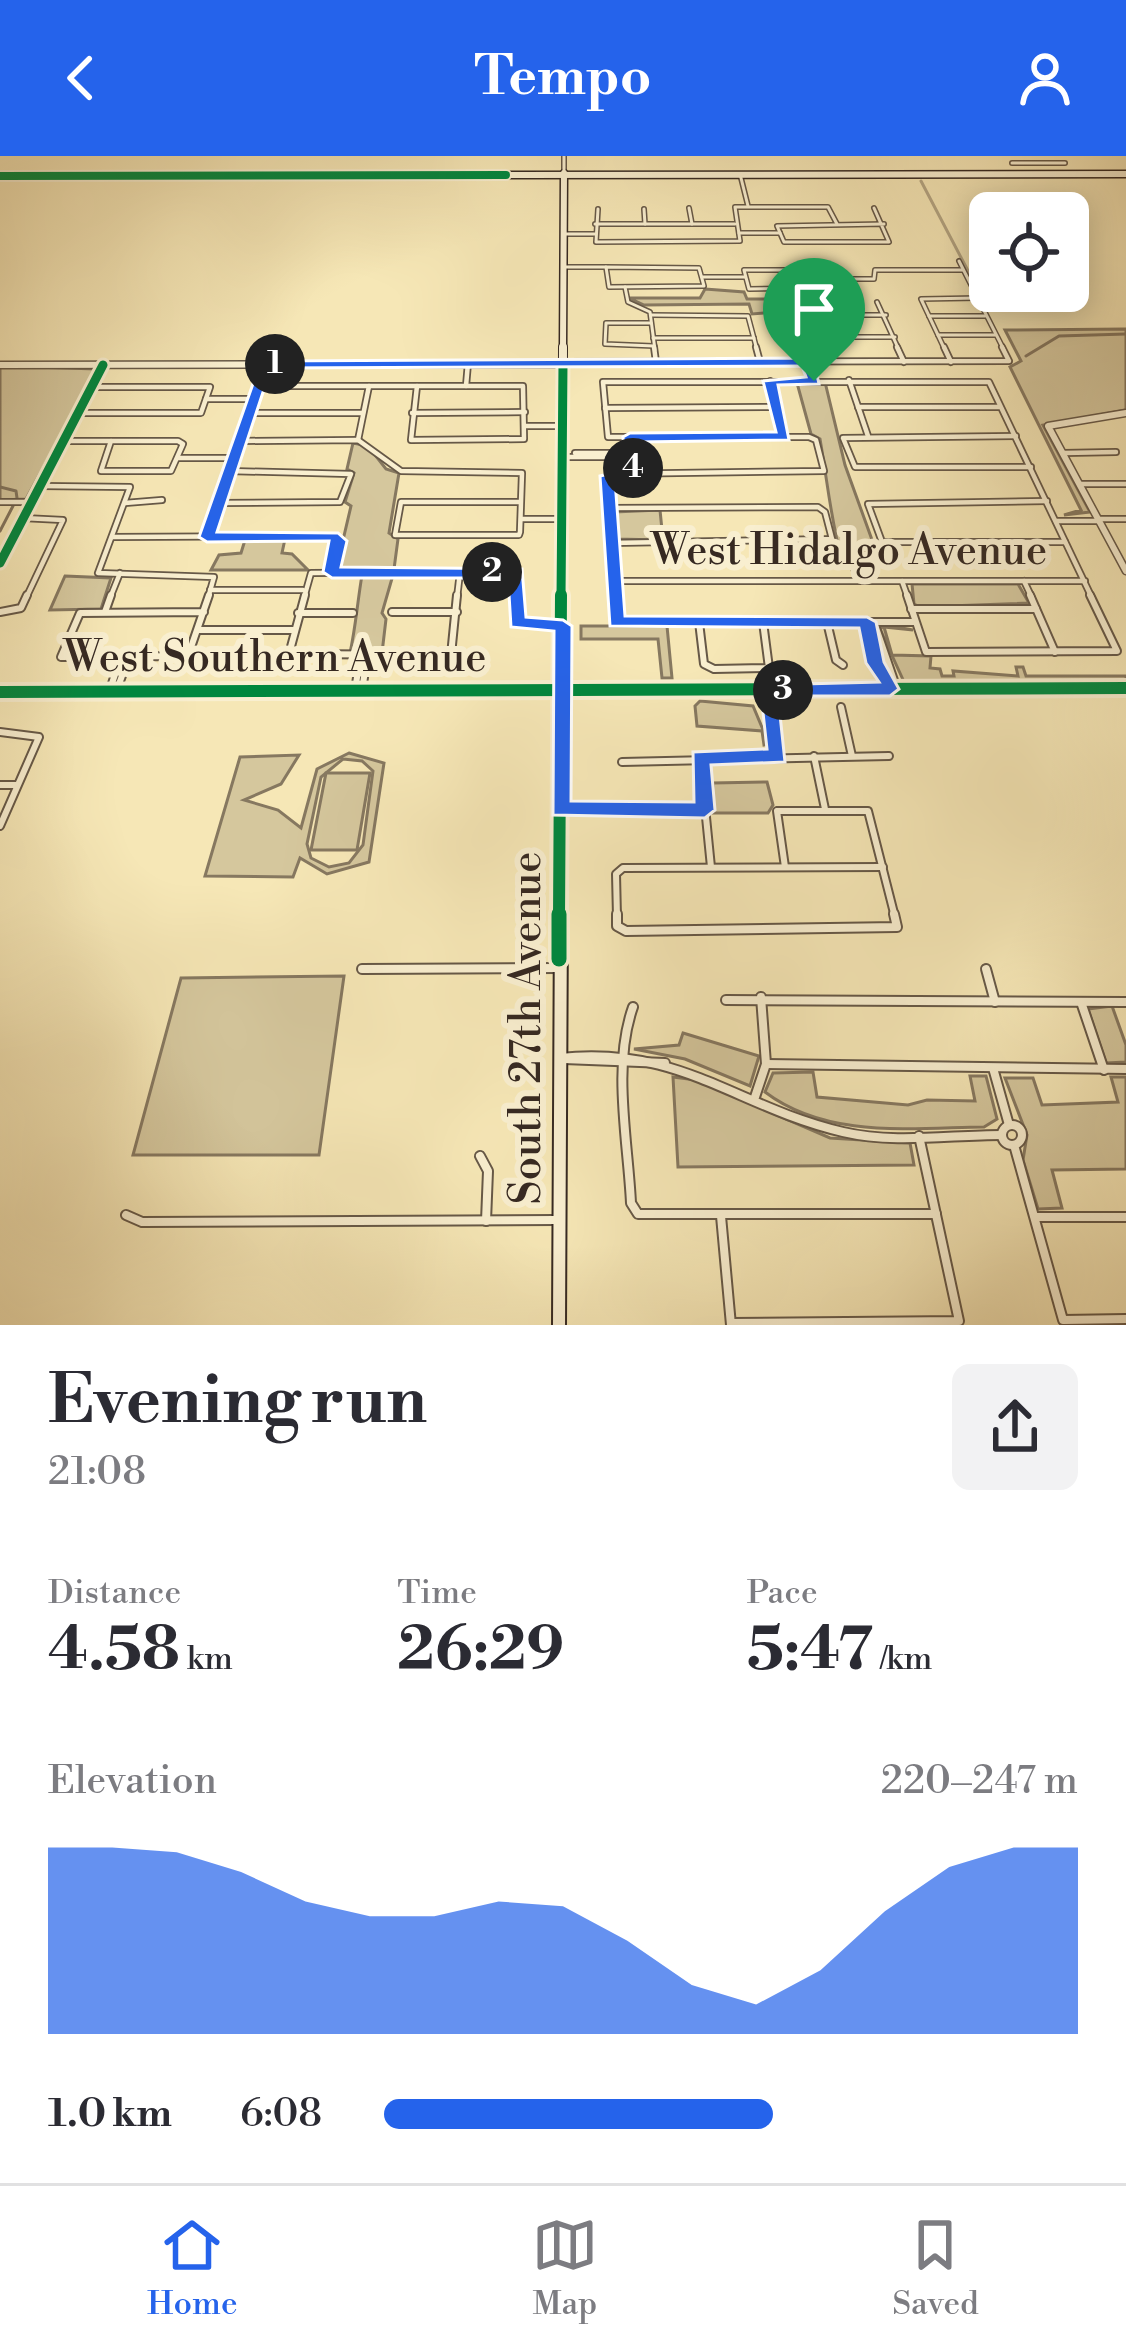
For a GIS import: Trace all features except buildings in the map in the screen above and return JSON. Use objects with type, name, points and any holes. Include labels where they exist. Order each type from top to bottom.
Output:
[{"type":"main road","name":"South 27th Avenue","points":[[559,1325],[564,174]]},
{"type":"main road","points":[[0,176],[1126,174]]},
{"type":"main road","name":"West Southern Avenue","points":[[0,692],[1126,688]]},
{"type":"street","name":"South 27th Avenue","points":[[564,156],[564,174]]},
{"type":"street","points":[[1007,156],[1020,174]]},
{"type":"street","points":[[1059,156],[1073,174]]},
{"type":"street","points":[[1012,163],[1065,163]]},
{"type":"street","points":[[740,175],[748,207]]},
{"type":"street","points":[[598,208],[596,242],[740,241],[733,208],[832,208],[837,224]]},
{"type":"street","points":[[644,208],[645,224]]},
{"type":"street","points":[[689,208],[692,224]]},
{"type":"street","points":[[874,208],[884,224],[890,242],[782,241],[778,224],[884,224]]},
{"type":"street","points":[[595,224],[737,224]]},
{"type":"street","points":[[565,233],[595,233]]},
{"type":"street","points":[[739,233],[780,233]]},
{"type":"street","points":[[959,261],[969,281]]},
{"type":"street","points":[[564,267],[606,267],[700,268],[703,287],[608,286],[606,267]]},
{"type":"street","points":[[745,269],[830,270],[836,289],[748,288],[745,277],[745,269]]},
{"type":"street","points":[[834,279],[875,279],[873,270],[963,270]]},
{"type":"street","points":[[917,270],[920,277]]},
{"type":"street","points":[[702,277],[745,277]]},
{"type":"street","points":[[625,287],[628,302],[651,319],[656,362]]},
{"type":"street","points":[[769,289],[772,301],[794,315],[886,315]]},
{"type":"street","points":[[951,362],[921,299],[969,298]]},
{"type":"street","points":[[877,302],[904,362]]},
{"type":"street","points":[[0,365],[1009,360],[985,312]]},
{"type":"street","points":[[794,315],[812,381]]},
{"type":"street","points":[[654,346],[607,346],[606,323],[748,316],[760,362]]},
{"type":"street","points":[[929,316],[987,316]]},
{"type":"street","points":[[938,335],[997,335]]},
{"type":"street","points":[[800,337],[895,337]]},
{"type":"street","points":[[653,338],[754,338]]},
{"type":"street","points":[[466,386],[468,363]]},
{"type":"street","points":[[207,537],[266,364]]},
{"type":"street","points":[[0,563],[103,365]]},
{"type":"street","points":[[849,380],[868,436]]},
{"type":"street","points":[[902,581],[925,651],[1117,651],[986,380],[604,381],[608,437],[813,438],[823,472],[609,474],[616,622],[915,622]]},
{"type":"street","points":[[770,381],[784,436]]},
{"type":"street","points":[[78,413],[200,413],[210,386],[92,387]]},
{"type":"street","points":[[259,386],[369,386],[416,386],[525,386],[524,439],[411,440],[416,386]]},
{"type":"street","points":[[358,440],[369,386]]},
{"type":"street","points":[[206,399],[255,399]]},
{"type":"street","points":[[605,408],[777,407]]},
{"type":"street","points":[[859,407],[1001,407]]},
{"type":"street","points":[[412,413],[525,412]]},
{"type":"street","points":[[250,413],[363,413]]},
{"type":"street","points":[[1126,413],[1100,421],[1051,424],[1126,571]]},
{"type":"street","points":[[525,426],[563,426]]},
{"type":"street","points":[[1016,436],[845,437],[852,466],[1031,467]]},
{"type":"street","points":[[630,437],[633,474]]},
{"type":"street","points":[[241,441],[358,440],[373,445],[387,465],[401,470],[520,471],[521,502],[521,519],[519,535],[395,535],[401,502],[521,502]]},
{"type":"street","points":[[63,442],[111,441],[181,442],[171,471],[99,470],[111,441]]},
{"type":"street","points":[[1064,453],[1116,452]]},
{"type":"street","points":[[563,455],[632,455]]},
{"type":"street","points":[[177,458],[235,458]]},
{"type":"street","points":[[219,502],[344,501],[350,472],[229,471]]},
{"type":"street","points":[[1081,484],[1126,484]]},
{"type":"street","points":[[40,486],[130,487],[98,573],[213,574],[204,612],[188,656],[61,657],[80,614],[204,612]]},
{"type":"street","points":[[125,503],[162,500]]},
{"type":"street","points":[[1047,501],[869,502],[880,541],[1067,542]]},
{"type":"street","points":[[0,502],[32,502]]},
{"type":"street","points":[[609,508],[821,508],[831,541],[611,543]]},
{"type":"street","points":[[0,611],[19,610],[63,519],[23,518]]},
{"type":"street","points":[[521,519],[564,519]]},
{"type":"street","points":[[1055,519],[1126,519]]},
{"type":"street","points":[[111,537],[337,538],[332,572]]},
{"type":"street","points":[[460,572],[451,655],[290,656],[308,574],[332,572],[460,572],[516,573],[519,625],[563,626]]},
{"type":"street","points":[[105,612],[120,573]]},
{"type":"street","name":"West Hidalgo Avenue","points":[[613,581],[1085,581]]},
{"type":"street","points":[[1024,581],[1055,652]]},
{"type":"street","points":[[210,590],[303,590]]},
{"type":"street","points":[[910,609],[1036,609]]},
{"type":"street","points":[[392,612],[457,612]]},
{"type":"street","points":[[298,613],[353,613]]},
{"type":"street","points":[[699,622],[709,669],[768,669],[763,622]]},
{"type":"street","points":[[827,622],[836,660],[843,665]]},
{"type":"street","points":[[870,622],[875,663],[893,689]]},
{"type":"street","points":[[198,630],[294,629]]},
{"type":"street","points":[[112,692],[125,657]]},
{"type":"street","points":[[359,691],[364,657]]},
{"type":"street","points":[[767,689],[778,757]]},
{"type":"street","points":[[841,707],[852,756]]},
{"type":"street","points":[[0,732],[38,734],[0,826]]},
{"type":"street","points":[[622,762],[889,756]]},
{"type":"street","points":[[700,757],[711,867]]},
{"type":"street","points":[[814,757],[824,809]]},
{"type":"street","points":[[0,785],[17,785]]},
{"type":"street","points":[[561,809],[705,810]]},
{"type":"street","points":[[785,867],[777,811],[868,811],[883,867],[896,929],[621,930],[618,870],[883,867]]},
{"type":"street","points":[[362,969],[559,968]]},
{"type":"street","points":[[986,969],[995,1002]]},
{"type":"street","points":[[754,1097],[766,1064],[760,997]]},
{"type":"street","points":[[726,1000],[1126,1002]]},
{"type":"street","points":[[1081,1002],[1104,1070]]},
{"type":"street","points":[[633,1007],[626,1022],[626,1058],[634,1211],[643,1216],[936,1214]]},
{"type":"street","points":[[560,1058],[668,1062],[841,1132],[1001,1135],[1014,1145],[1063,1320],[1126,1319]]},
{"type":"street","points":[[766,1064],[1126,1070]]},
{"type":"street","points":[[993,1068],[1009,1124],[1023,1135],[1014,1145]]},
{"type":"street","points":[[1001,1135],[1009,1124]]},
{"type":"street","points":[[721,1216],[731,1324],[958,1321],[919,1136]]},
{"type":"street","points":[[480,1156],[488,1172],[486,1221]]},
{"type":"street","points":[[126,1215],[142,1222],[560,1220]]},
{"type":"street","points":[[1034,1217],[1126,1217]]},
{"type":"shaded area","points":[[705,289],[744,292],[747,299],[766,299],[786,311],[752,314],[749,304],[644,305],[629,298],[700,298]]},
{"type":"shaded area","points":[[1126,329],[1126,410],[1043,425],[1090,512],[1064,515],[1081,510],[1010,367],[1021,361],[1005,330]]},
{"type":"shaded area","points":[[0,366],[97,369],[26,499],[0,500]]},
{"type":"shaded area","points":[[825,382],[845,465],[880,562],[869,562],[873,579],[854,578],[850,562],[842,562],[820,439],[811,434],[797,383]]},
{"type":"shaded area","points":[[353,443],[368,446],[386,469],[399,473],[389,533],[398,539],[394,569],[336,570],[351,506],[345,502],[354,473],[347,469]]},
{"type":"shaded area","points":[[660,510],[663,540],[615,539],[614,512]]},
{"type":"shaded area","points":[[285,539],[282,553],[292,554],[308,570],[211,570],[219,555],[241,553],[245,540]]},
{"type":"shaded area","points":[[362,575],[393,575],[382,613],[386,619],[382,653],[350,653]]},
{"type":"shaded area","points":[[65,576],[111,578],[101,609],[50,610]]},
{"type":"shaded area","points":[[912,584],[1018,584],[1029,603],[920,607],[914,604]]},
{"type":"shaded area","points":[[885,625],[913,630],[884,627],[892,655],[931,656],[930,668],[940,669],[942,676],[954,676],[953,671],[1018,676],[1016,667],[1023,667],[1026,676],[1126,676],[1126,683],[905,684],[880,629]]},
{"type":"shaded area","points":[[581,626],[667,626],[672,678],[662,678],[658,639],[581,639]]},
{"type":"shaded area","points":[[700,701],[753,706],[769,744],[764,745],[762,731],[697,726],[695,706]]},
{"type":"shaded area","points":[[349,753],[384,763],[369,862],[327,874],[300,858],[293,877],[205,876],[240,757],[299,755],[281,784],[244,800],[278,810],[301,828],[317,769]],"holes":[[[343,759],[362,761],[373,771],[363,845],[349,863],[329,867],[311,858],[307,844],[321,777]]]},
{"type":"shaded area","points":[[326,773],[370,773],[357,850],[311,850]]},
{"type":"shaded area","points":[[767,782],[773,805],[768,813],[711,813],[713,783]]},
{"type":"shaded area","points":[[344,976],[319,1155],[133,1155],[181,978]]},
{"type":"shaded area","points":[[1112,1006],[1126,1045],[1126,1062],[1106,1063],[1088,1009]]},
{"type":"shaded area","points":[[683,1033],[759,1056],[750,1086],[685,1059],[634,1049],[679,1045]]},
{"type":"shaded area","points":[[813,1072],[817,1097],[908,1105],[927,1100],[975,1101],[970,1076],[986,1076],[997,1119],[984,1127],[870,1128],[815,1117],[765,1092],[773,1073]]},
{"type":"shaded area","points":[[673,1077],[696,1080],[830,1138],[910,1143],[914,1165],[678,1167]]},
{"type":"shaded area","points":[[1111,1077],[1126,1077],[1126,1169],[1052,1170],[1062,1208],[1038,1209],[1023,1160],[1027,1135],[1005,1078],[1033,1078],[1042,1105],[1118,1102]]},
{"type":"waterway","points":[[921,181],[969,273]]},
{"type":"waterway","points":[[1026,356],[1059,336],[1126,334]]},
{"type":"waterway","points":[[0,487],[16,491],[17,498]]},
{"type":"waterway","points":[[0,531],[13,506]]},
{"type":"cycle path","points":[[0,176],[506,175]]},
{"type":"cycle path","points":[[559,959],[563,364]]},
{"type":"cycle path","points":[[0,563],[103,365]]},
{"type":"cycle path","points":[[0,692],[1126,688]]},
{"type":"route","points":[[807,362],[814,381],[770,381],[784,436],[630,437],[633,474],[608,476],[616,622],[867,622],[875,663],[888,681],[890,689],[767,689],[778,757],[700,757],[705,810],[561,809],[563,626],[517,623],[516,573],[332,572],[339,541],[332,536],[207,537],[266,364],[807,362]]}]
